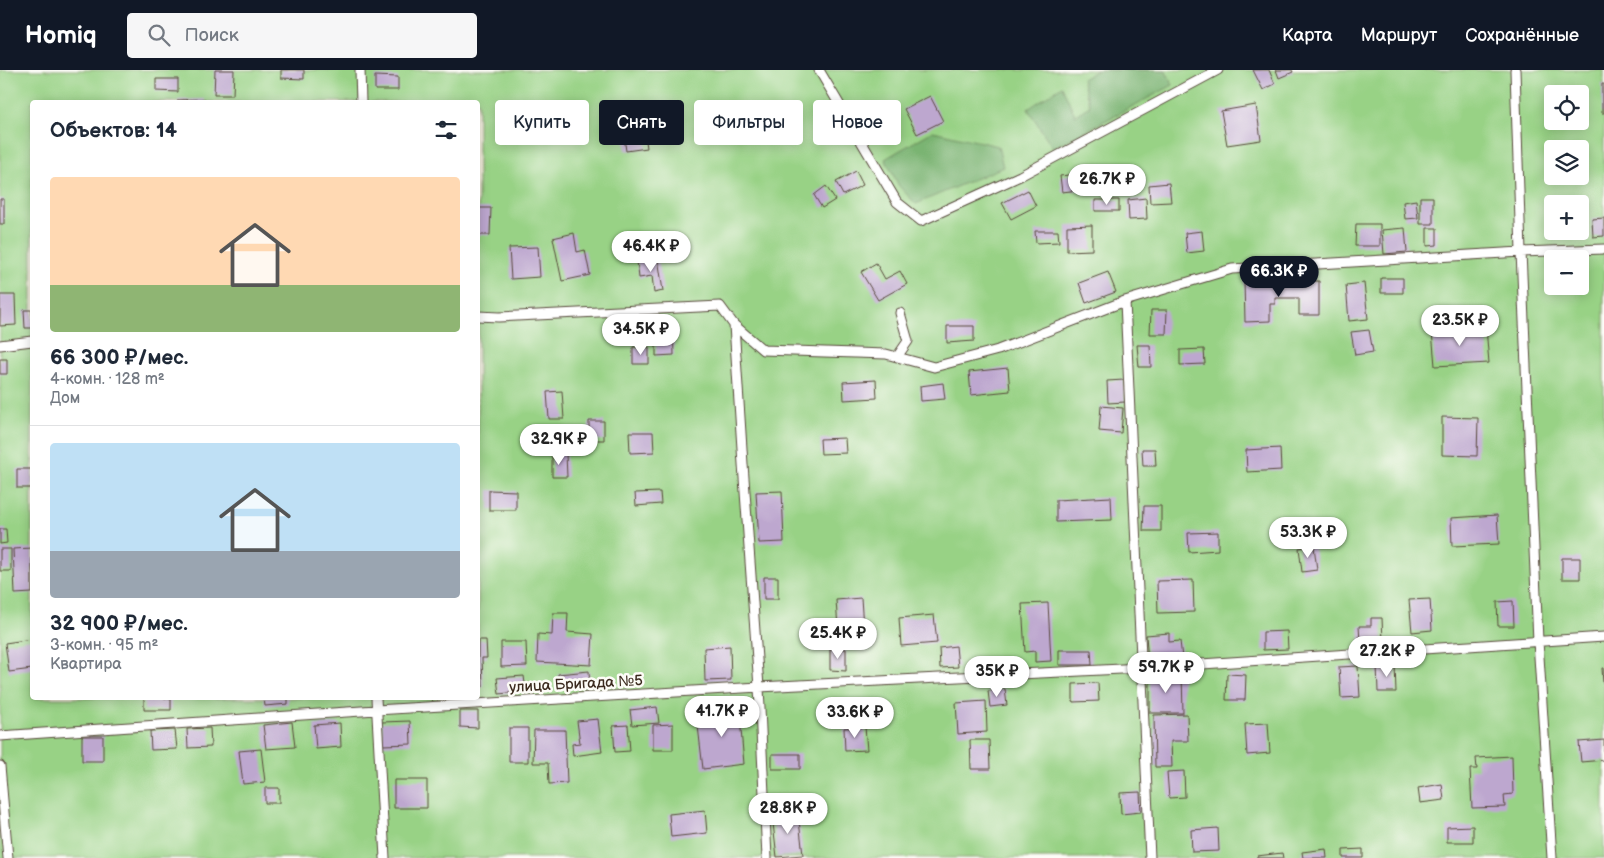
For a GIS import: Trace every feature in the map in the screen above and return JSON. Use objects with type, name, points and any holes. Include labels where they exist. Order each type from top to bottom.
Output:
[{"type":"lane","points":[[360,70],[361,100]]},
{"type":"lane","points":[[819,70],[897,202],[921,221],[1020,176],[1218,70]]},
{"type":"lane","points":[[1515,70],[1538,641],[1552,858]]},
{"type":"lane","points":[[480,316],[500,317],[720,306],[734,325],[763,350],[886,354],[934,367],[998,350],[1125,301],[1232,269],[1604,249]]},
{"type":"lane","points":[[1125,301],[1150,858]]},
{"type":"lane","points":[[897,357],[908,341],[900,313]]},
{"type":"lane","points":[[734,325],[759,687],[767,858]]},
{"type":"lane","points":[[0,345],[30,341]]},
{"type":"lane","name":"улица Бригада №5","points":[[0,736],[376,710],[759,687],[1142,668],[1604,637]]},
{"type":"lane","points":[[376,700],[385,858]]},
{"type":"lane","points":[[0,766],[8,858]]},
{"type":"green space","points":[[0,70],[1604,70],[1604,858],[0,858]]},
{"type":"green space","points":[[1097,70],[1165,70],[1173,85],[1053,148],[1028,109],[1062,86],[1075,115],[1090,106],[1082,79]]},
{"type":"green space","points":[[933,131],[998,146],[1003,167],[916,204],[899,186],[885,159]]},
{"type":"building","points":[[215,70],[234,70],[233,95],[214,95]]},
{"type":"building","points":[[281,70],[304,70],[304,79],[281,78]]},
{"type":"building","points":[[1253,70],[1269,70],[1275,84],[1263,90]]},
{"type":"building","points":[[1276,70],[1292,70],[1293,72],[1279,78]]},
{"type":"building","points":[[375,76],[398,77],[398,90],[375,90]]},
{"type":"building","points":[[156,79],[178,79],[178,92],[156,91]]},
{"type":"building","points":[[1602,84],[1604,84],[1604,113],[1602,113]]},
{"type":"building","points":[[930,96],[943,121],[917,134],[904,109]]},
{"type":"building","points":[[1256,105],[1261,140],[1227,145],[1221,111]]},
{"type":"building","points":[[625,145],[647,145],[647,148],[626,151]]},
{"type":"building","points":[[856,171],[863,185],[843,195],[836,182]]},
{"type":"building","points":[[1122,172],[1123,186],[1094,188],[1094,174]]},
{"type":"building","points":[[1086,173],[1088,189],[1062,192],[1060,176]]},
{"type":"building","points":[[1169,183],[1171,202],[1150,203],[1149,185]]},
{"type":"building","points":[[826,186],[835,200],[822,208],[814,195]]},
{"type":"building","points":[[1028,190],[1036,206],[1011,219],[1002,203]]},
{"type":"building","points":[[1420,197],[1433,197],[1433,224],[1420,224]]},
{"type":"building","points":[[1146,198],[1147,219],[1129,220],[1128,200]]},
{"type":"building","points":[[0,199],[4,199],[4,224],[0,224]]},
{"type":"building","points":[[1095,200],[1119,200],[1119,211],[1095,211]]},
{"type":"building","points":[[1416,200],[1418,218],[1405,219],[1403,202]]},
{"type":"building","points":[[480,208],[491,208],[490,235],[480,235]]},
{"type":"building","points":[[1604,218],[1604,236],[1593,237],[1592,219]]},
{"type":"building","points":[[1356,224],[1380,224],[1380,246],[1355,246]]},
{"type":"building","points":[[1092,225],[1092,250],[1067,251],[1067,226]]},
{"type":"building","points":[[1405,228],[1407,252],[1384,254],[1382,230]]},
{"type":"building","points":[[1427,228],[1437,228],[1437,245],[1427,246]]},
{"type":"building","points":[[1035,231],[1058,231],[1059,242],[1036,243]]},
{"type":"building","points":[[1202,231],[1204,251],[1187,253],[1185,233]]},
{"type":"building","points":[[574,233],[577,252],[585,250],[590,275],[562,281],[553,238]]},
{"type":"building","points":[[538,247],[540,277],[511,279],[509,248]]},
{"type":"building","points":[[658,258],[663,291],[654,293],[652,276],[639,278],[637,261]]},
{"type":"building","points":[[876,263],[885,279],[900,271],[907,284],[878,300],[861,272]]},
{"type":"building","points":[[1108,272],[1116,292],[1086,303],[1079,283]]},
{"type":"building","points":[[1381,278],[1403,278],[1403,293],[1381,293]]},
{"type":"building","points":[[1244,281],[1319,281],[1319,315],[1299,315],[1299,298],[1275,298],[1275,304],[1270,304],[1270,321],[1245,322]]},
{"type":"building","points":[[1364,283],[1368,319],[1349,321],[1346,285]]},
{"type":"building","points":[[0,295],[15,295],[16,325],[0,326]]},
{"type":"building","points":[[24,310],[30,310],[30,328],[25,328]]},
{"type":"building","points":[[1151,310],[1167,310],[1166,334],[1150,334]]},
{"type":"building","points":[[673,324],[674,355],[656,356],[656,325]]},
{"type":"building","points":[[947,326],[974,326],[974,341],[947,343]]},
{"type":"building","points":[[1486,328],[1489,363],[1435,366],[1432,331]]},
{"type":"building","points":[[1369,330],[1373,352],[1355,355],[1351,332]]},
{"type":"building","points":[[1137,345],[1150,345],[1151,367],[1139,367]]},
{"type":"building","points":[[633,347],[649,347],[649,364],[633,364]]},
{"type":"building","points":[[1204,349],[1205,364],[1180,365],[1180,350]]},
{"type":"building","points":[[0,359],[7,359],[7,374],[0,374]]},
{"type":"building","points":[[1008,368],[1010,391],[971,395],[969,372]]},
{"type":"building","points":[[876,380],[877,398],[844,400],[843,382]]},
{"type":"building","points":[[1124,380],[1125,402],[1108,403],[1107,381]]},
{"type":"building","points":[[943,383],[945,399],[921,401],[920,386]]},
{"type":"building","points":[[562,391],[564,419],[549,419],[547,392]]},
{"type":"building","points":[[1101,406],[1123,408],[1121,433],[1099,431]]},
{"type":"building","points":[[1442,417],[1478,418],[1477,456],[1442,455]]},
{"type":"building","points":[[589,421],[604,421],[604,440],[589,440]]},
{"type":"building","points":[[629,432],[653,432],[654,452],[630,453]]},
{"type":"building","points":[[845,438],[846,453],[821,454],[820,439]]},
{"type":"building","points":[[1280,448],[1281,470],[1247,472],[1246,450]]},
{"type":"building","points":[[1142,449],[1155,449],[1156,466],[1143,466]]},
{"type":"building","points":[[552,454],[566,454],[567,477],[552,477]]},
{"type":"building","points":[[17,469],[30,469],[30,488],[17,488]]},
{"type":"building","points":[[489,490],[516,491],[516,510],[489,510]]},
{"type":"building","points":[[782,491],[784,542],[759,543],[756,492]]},
{"type":"building","points":[[660,492],[661,504],[636,506],[635,493]]},
{"type":"building","points":[[1111,497],[1112,520],[1056,522],[1056,500]]},
{"type":"building","points":[[1144,506],[1161,506],[1161,531],[1143,531]]},
{"type":"building","points":[[1497,515],[1499,544],[1452,546],[1451,518]]},
{"type":"building","points":[[0,529],[6,529],[7,543],[0,544]]},
{"type":"building","points":[[1218,532],[1218,550],[1189,552],[1188,533]]},
{"type":"building","points":[[1314,546],[1317,570],[1302,572],[1299,548]]},
{"type":"building","points":[[30,548],[30,593],[15,594],[13,549]]},
{"type":"building","points":[[0,549],[11,549],[11,571],[0,571]]},
{"type":"building","points":[[1562,558],[1580,558],[1580,579],[1562,579]]},
{"type":"building","points":[[764,577],[778,577],[778,599],[764,599]]},
{"type":"building","points":[[1193,580],[1194,612],[1158,613],[1157,581]]},
{"type":"building","points":[[861,598],[863,627],[838,629],[836,600]]},
{"type":"building","points":[[1430,599],[1432,630],[1412,632],[1409,600]]},
{"type":"building","points":[[1513,601],[1514,626],[1498,626],[1497,602]]},
{"type":"building","points":[[1048,603],[1051,661],[1035,662],[1035,651],[1025,652],[1022,604]]},
{"type":"building","points":[[553,613],[568,613],[567,632],[593,634],[591,665],[537,662],[538,634],[552,635]]},
{"type":"building","points":[[934,615],[937,643],[901,646],[899,618]]},
{"type":"building","points":[[1371,618],[1382,618],[1383,641],[1360,642],[1359,626],[1371,626]]},
{"type":"building","points":[[1287,631],[1288,649],[1263,650],[1263,632]]},
{"type":"building","points":[[1169,633],[1169,642],[1180,641],[1182,658],[1148,661],[1146,635]]},
{"type":"building","points":[[30,639],[30,669],[9,672],[5,643]]},
{"type":"building","points":[[480,640],[486,640],[487,658],[482,658],[483,687],[480,687]]},
{"type":"building","points":[[501,642],[526,642],[527,666],[501,667]]},
{"type":"building","points":[[730,646],[731,680],[705,681],[704,648]]},
{"type":"building","points":[[956,646],[958,667],[940,668],[939,648]]},
{"type":"building","points":[[830,649],[846,649],[846,671],[830,670]]},
{"type":"building","points":[[1059,650],[1091,650],[1092,665],[1059,665]]},
{"type":"building","points":[[1395,664],[1396,692],[1378,692],[1377,665]]},
{"type":"building","points":[[1358,666],[1360,697],[1341,698],[1339,667]]},
{"type":"building","points":[[1602,668],[1604,668],[1604,683],[1603,683]]},
{"type":"building","points":[[589,671],[590,686],[559,688],[558,674]]},
{"type":"building","points":[[1150,674],[1182,674],[1183,713],[1150,713]]},
{"type":"building","points":[[1227,674],[1246,675],[1245,700],[1226,700]]},
{"type":"building","points":[[524,676],[526,691],[499,694],[497,678]]},
{"type":"building","points":[[1098,683],[1099,701],[1073,702],[1073,684]]},
{"type":"building","points":[[1005,689],[1007,705],[990,707],[988,691]]},
{"type":"building","points":[[144,700],[171,700],[171,710],[144,710]]},
{"type":"building","points":[[264,700],[288,700],[288,704],[265,706]]},
{"type":"building","points":[[986,701],[987,732],[958,734],[956,703]]},
{"type":"building","points":[[739,706],[744,764],[703,769],[698,726],[707,726],[706,709]]},
{"type":"building","points":[[657,707],[659,723],[632,725],[630,710]]},
{"type":"building","points":[[460,711],[478,711],[478,728],[460,727]]},
{"type":"building","points":[[1187,714],[1188,741],[1171,741],[1172,767],[1155,767],[1154,715]]},
{"type":"building","points":[[598,719],[602,752],[573,756],[572,744],[580,743],[577,721]]},
{"type":"building","points":[[410,721],[411,744],[383,745],[382,722]]},
{"type":"building","points":[[292,722],[295,747],[266,749],[263,725]]},
{"type":"building","points":[[340,723],[341,747],[316,749],[314,725]]},
{"type":"building","points":[[1268,723],[1270,753],[1247,755],[1245,724]]},
{"type":"building","points":[[673,724],[673,750],[653,750],[653,725]]},
{"type":"building","points":[[628,725],[630,751],[615,752],[613,726]]},
{"type":"building","points":[[865,727],[867,750],[845,751],[844,728]]},
{"type":"building","points":[[210,728],[211,747],[188,748],[187,729]]},
{"type":"building","points":[[509,728],[528,728],[528,762],[509,762]]},
{"type":"building","points":[[175,730],[177,749],[151,750],[150,731]]},
{"type":"building","points":[[534,730],[565,730],[567,783],[549,784],[548,763],[533,763]]},
{"type":"building","points":[[82,736],[103,736],[103,761],[82,761]]},
{"type":"building","points":[[970,740],[989,740],[990,769],[971,769]]},
{"type":"building","points":[[1604,740],[1604,760],[1581,762],[1579,742]]},
{"type":"building","points":[[261,749],[265,782],[243,784],[239,751]]},
{"type":"building","points":[[772,754],[800,754],[800,769],[772,769]]},
{"type":"building","points":[[1512,756],[1513,794],[1504,795],[1505,807],[1472,808],[1470,769],[1477,769],[1476,758]]},
{"type":"building","points":[[1184,771],[1185,797],[1169,798],[1167,772]]},
{"type":"building","points":[[394,780],[427,780],[427,808],[394,808]]},
{"type":"building","points":[[1442,784],[1444,800],[1420,803],[1418,788]]},
{"type":"building","points":[[265,788],[279,788],[279,803],[265,803]]},
{"type":"building","points":[[1140,792],[1141,812],[1121,814],[1120,793]]},
{"type":"building","points":[[705,810],[707,833],[671,837],[669,814]]},
{"type":"building","points":[[798,812],[803,855],[777,857],[772,815]]},
{"type":"building","points":[[1473,826],[1473,842],[1447,842],[1447,827]]},
{"type":"building","points":[[1218,828],[1219,851],[1192,852],[1191,830]]},
{"type":"building","points":[[1326,849],[1327,858],[1303,858],[1302,852]]},
{"type":"building","points":[[1363,849],[1363,858],[1343,858],[1343,850]]},
{"type":"building","points":[[1282,853],[1283,858],[1257,858],[1257,856]]}]
